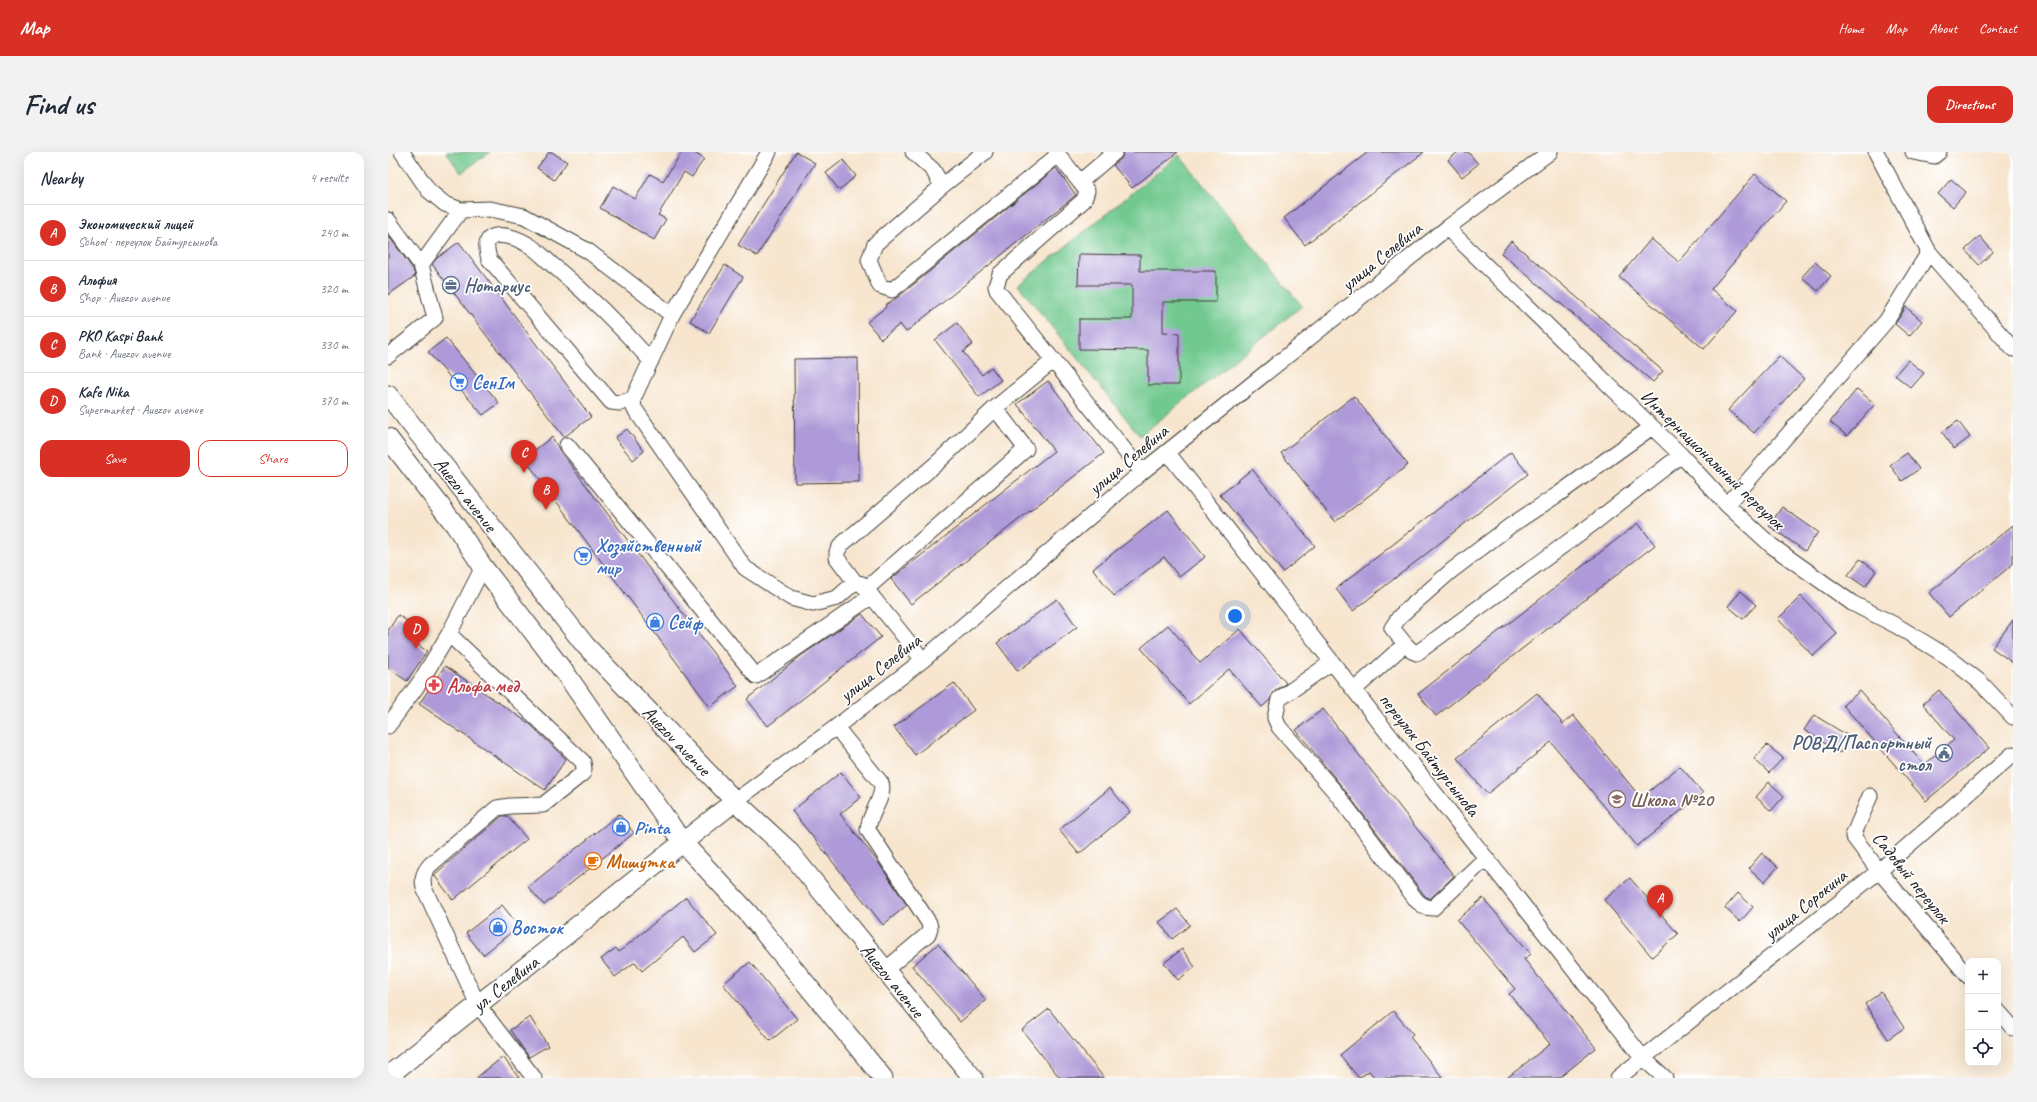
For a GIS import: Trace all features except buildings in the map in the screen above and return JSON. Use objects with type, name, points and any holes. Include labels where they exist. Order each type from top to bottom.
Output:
[{"type":"main road","name":"Auezov avenue","points":[[388,395],[585,645],[735,801],[787,849],[973,1078]]},
{"type":"main road","name":"Auezov avenue","points":[[388,438],[455,525],[483,567],[568,677],[683,843],[748,913],[883,1078]]},
{"type":"main road","name":"ул. Селевина","points":[[388,1076],[735,801]]},
{"type":"street","points":[[402,152],[429,191],[445,204],[460,210],[490,209],[524,216],[588,251],[672,315]]},
{"type":"street","points":[[769,152],[672,315],[633,399],[636,413],[745,568],[791,598],[813,604],[864,589]]},
{"type":"street","points":[[913,152],[933,170],[942,186]]},
{"type":"street","points":[[985,152],[942,186],[875,244],[869,260],[880,286],[892,290],[1057,153],[1087,191],[1084,200],[1000,274],[996,286],[1142,472]]},
{"type":"street","points":[[1080,182],[1115,152]]},
{"type":"street","name":"улица Селевина","points":[[735,801],[836,727],[923,660],[1142,472],[1447,228],[1550,152]]},
{"type":"street","points":[[1876,152],[1929,252],[2013,349]]},
{"type":"street","points":[[1913,152],[1934,156],[1939,152]]},
{"type":"street","points":[[421,265],[460,210]]},
{"type":"street","points":[[388,220],[421,265],[435,318],[388,356]]},
{"type":"street","name":"Интернациональный переулок","points":[[1447,228],[1681,455],[1727,505],[1772,546],[1852,603],[1897,626],[1948,657],[1980,682],[2013,717]]},
{"type":"street","points":[[633,399],[620,404],[610,402],[489,259],[486,245],[488,240],[494,236],[502,235],[528,244],[620,326],[651,361]]},
{"type":"street","points":[[1727,505],[1887,320],[1929,252]]},
{"type":"street","points":[[923,660],[837,558],[837,552],[841,545],[937,463],[995,408],[1054,360]]},
{"type":"street","points":[[567,444],[756,676],[864,589],[1026,449],[995,408]]},
{"type":"street","points":[[1652,427],[1560,493],[1510,526],[1451,571],[1400,616],[1392,628],[1405,644],[1412,651],[1417,653],[1595,522],[1681,455]]},
{"type":"street","name":"переулок Байтурсынова","points":[[1167,452],[1643,1058],[1665,1078]]},
{"type":"street","points":[[388,726],[420,682],[448,634],[483,567]]},
{"type":"street","points":[[448,634],[583,762],[584,769],[582,773],[543,805],[497,808],[425,871],[423,878],[424,888],[478,1004],[534,1078]]},
{"type":"street","points":[[1354,690],[1405,644]]},
{"type":"street","points":[[1332,662],[1279,699],[1275,718],[1279,727],[1336,793],[1417,901],[1425,907],[1433,908],[1486,858]]},
{"type":"street","points":[[836,727],[881,783],[882,791],[868,823],[868,830],[929,923],[930,928],[928,934],[885,970]]},
{"type":"street","name":"улица Сорокина","points":[[1618,1078],[1879,871],[2013,754]]},
{"type":"street","name":"Садовый переулок","points":[[1870,796],[1853,836],[1879,871],[1965,972]]},
{"type":"street","points":[[2001,1014],[2013,1028]]},
{"type":"green space","points":[[446,152],[490,152],[461,173]]},
{"type":"green space","points":[[1179,155],[1302,306],[1140,436],[1018,285]]},
{"type":"place","name":"Нотариус","points":[[451,285]]},
{"type":"place","name":"СенIм","points":[[459,382]]},
{"type":"place","name":"РКО Kaspi Bank","points":[[524,473]]},
{"type":"place","name":"Альфия","points":[[546,510]]},
{"type":"place","name":"Хозяйственный мир","points":[[583,556]]},
{"type":"place","name":"Сейф","points":[[655,622]]},
{"type":"place","name":"Kafe Nika","points":[[416,649]]},
{"type":"place","name":"Альфа мед","points":[[434,685]]},
{"type":"place","name":"РОВД/Паспортный стол","points":[[1944,753]]},
{"type":"place","name":"Школа №20","points":[[1617,799]]},
{"type":"place","name":"Pinta","points":[[621,827]]},
{"type":"place","name":"Мишутка","points":[[593,861]]},
{"type":"place","name":"Экономический лицей","points":[[1660,918]]},
{"type":"place","name":"Восток","points":[[498,927]]}]
